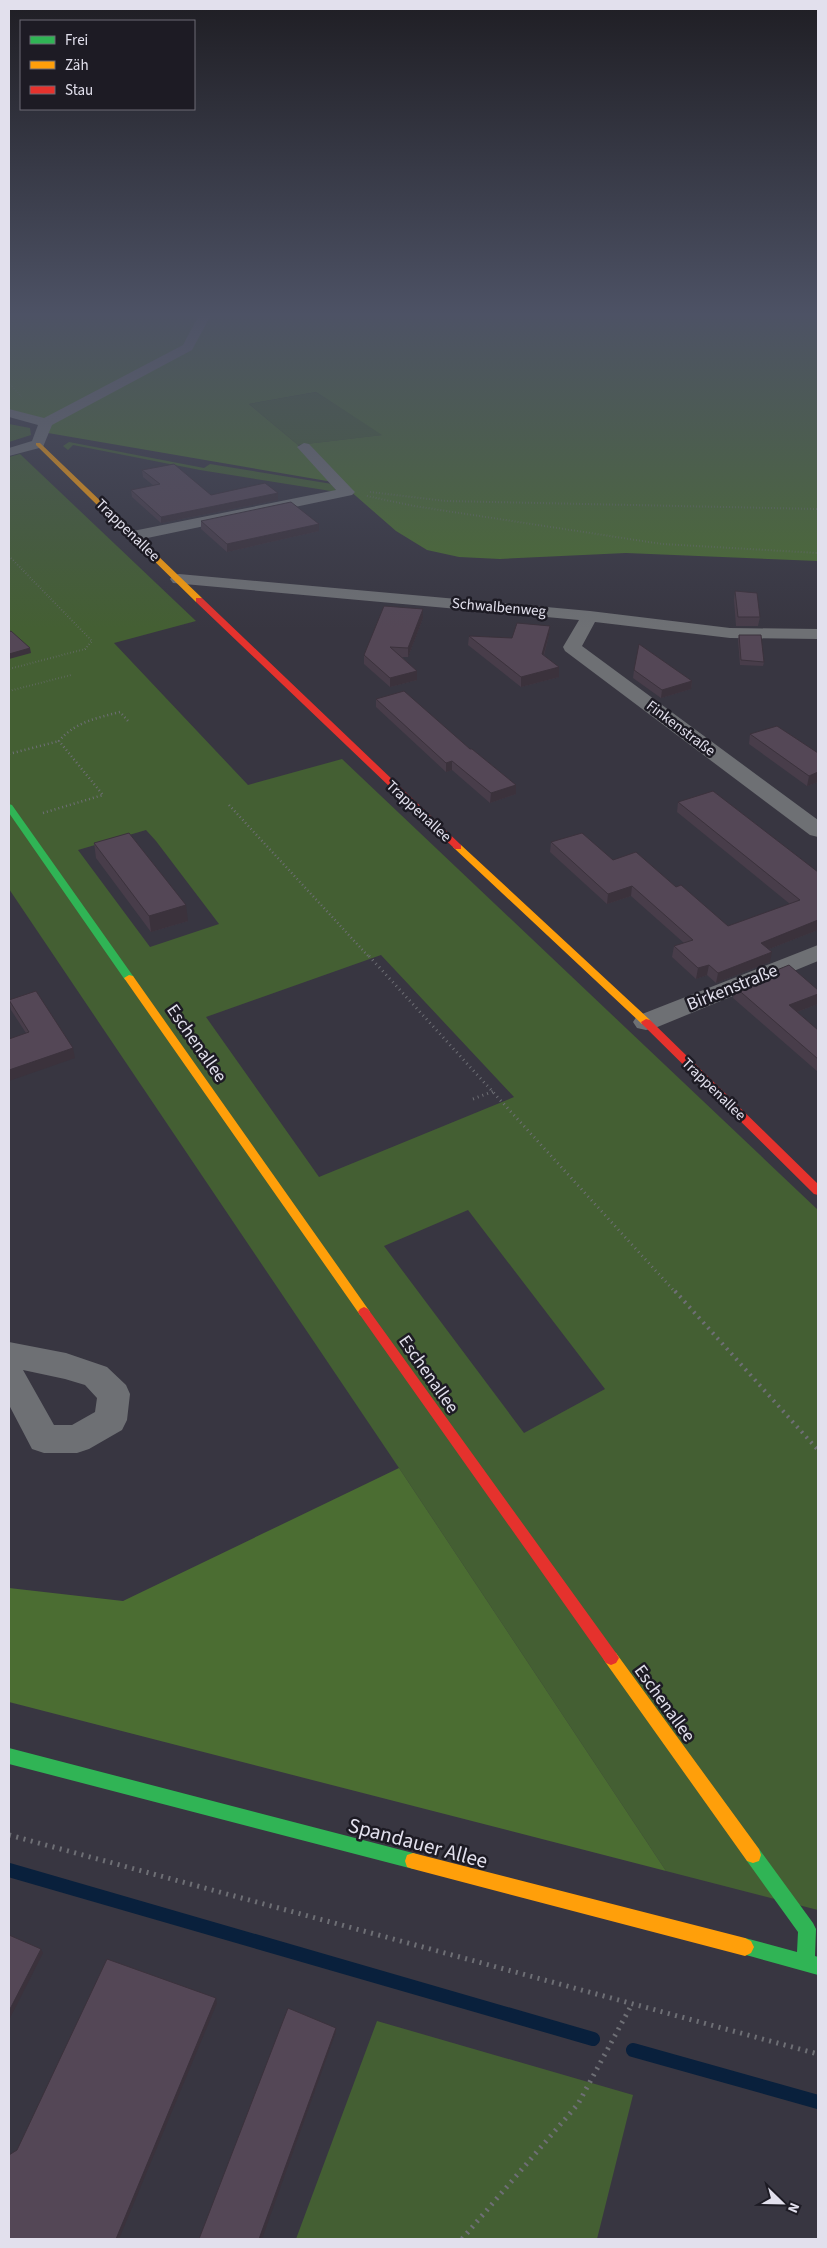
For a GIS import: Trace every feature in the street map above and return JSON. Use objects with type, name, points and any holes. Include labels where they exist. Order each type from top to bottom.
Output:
[{"type":"street","points":[[35,420],[46,423]]},
{"type":"street","points":[[9,452],[38,444],[46,423],[52,420]]},
{"type":"street","name":"Trappenallee","points":[[38,444],[369,764],[646,1022],[818,1191]]},
{"type":"street","points":[[304,447],[347,492]]},
{"type":"street","points":[[133,536],[347,492]]},
{"type":"street","name":"Schwalbenweg","points":[[179,579],[590,616],[730,633],[818,634]]},
{"type":"street","name":"Finkenstraße","points":[[590,616],[572,647],[818,830]]},
{"type":"street","name":"Eschenallee","points":[[9,808],[463,1453],[807,1928],[806,1963]]},
{"type":"street","name":"Birkenstraße","points":[[646,1022],[818,952]]},
{"type":"street","points":[[9,1355],[66,1366],[96,1376],[114,1394],[110,1420],[76,1439],[44,1439],[9,1375]]},
{"type":"street","name":"Spandauer Allee","points":[[9,1756],[818,1966]]},
{"type":"path","points":[[347,492],[366,492],[446,501],[818,509]]},
{"type":"path","points":[[347,492],[414,506],[662,544],[818,553]]},
{"type":"path","points":[[9,556],[92,641],[85,649],[9,669]]},
{"type":"path","points":[[9,691],[71,674]]},
{"type":"path","points":[[9,754],[59,740],[66,731],[81,722],[120,712],[128,721]]},
{"type":"path","points":[[18,820],[104,795],[59,740]]},
{"type":"path","points":[[229,805],[494,1091],[818,1450]]},
{"type":"path","points":[[473,1100],[494,1091]]},
{"type":"path","points":[[9,1835],[818,2054]]},
{"type":"path","points":[[462,2239],[578,2104],[632,2004]]},
{"type":"green space","points":[[54,420],[268,420],[298,445],[333,482],[48,433],[50,422]]},
{"type":"green space","points":[[268,420],[359,420],[383,435],[298,445]]},
{"type":"green space","points":[[359,420],[818,420],[818,561],[626,553],[500,559],[459,557],[427,550],[396,531],[341,483],[306,444],[382,435]]},
{"type":"green space","points":[[9,424],[30,428],[31,435],[9,442]]},
{"type":"green space","points":[[69,442],[204,468],[210,464],[332,484],[337,492],[200,470],[73,445],[68,450],[63,446]]},
{"type":"green space","points":[[20,454],[196,621],[114,643],[248,785],[342,759],[818,1210],[818,1910],[666,1871],[399,1468],[9,889],[9,457]],"holes":[[[146,830],[156,841],[219,924],[150,947],[78,850]],[[381,955],[514,1097],[319,1177],[206,1017]],[[468,1210],[605,1389],[524,1433],[384,1246]]]},
{"type":"green space","points":[[399,1468],[666,1871],[9,1702],[9,1588],[123,1601]]},
{"type":"green space","points":[[377,2021],[633,2095],[597,2239],[296,2239]]},
{"type":"building","points":[[174,464],[211,495],[265,483],[278,493],[161,517],[131,490],[160,484],[142,470]]},
{"type":"building","points":[[291,502],[319,524],[227,544],[201,521]]},
{"type":"building","points":[[735,591],[757,593],[760,617],[738,617]]},
{"type":"building","points":[[384,606],[423,609],[408,648],[390,647],[417,671],[390,678],[364,655]]},
{"type":"building","points":[[517,623],[550,626],[542,654],[559,667],[521,677],[469,636],[512,638]]},
{"type":"building","points":[[11,631],[30,648],[9,654],[9,632]]},
{"type":"building","points":[[739,635],[761,635],[764,662],[741,660]]},
{"type":"building","points":[[639,644],[692,681],[662,690],[634,670]]},
{"type":"building","points":[[404,691],[470,749],[516,785],[491,793],[452,761],[446,763],[376,699]]},
{"type":"building","points":[[777,726],[818,753],[818,772],[809,776],[750,734]]},
{"type":"building","points":[[713,791],[818,872],[818,920],[761,943],[772,952],[718,973],[709,965],[698,968],[674,946],[693,940],[632,886],[608,894],[551,842],[582,833],[613,860],[636,852],[676,887],[681,885],[728,926],[800,900],[678,802]]},
{"type":"building","points":[[129,833],[186,905],[149,916],[94,843]]},
{"type":"building","points":[[789,965],[818,990],[818,994],[789,1005],[818,1030],[818,1059],[735,987]]},
{"type":"building","points":[[36,991],[73,1048],[9,1070],[9,1039],[29,1032],[9,1000]]},
{"type":"building","points":[[9,1935],[41,1949],[9,2011]]},
{"type":"building","points":[[107,1959],[216,1998],[116,2239],[9,2239],[9,2155],[17,2150]]},
{"type":"building","points":[[288,2008],[336,2028],[259,2239],[199,2239]]},
{"type":"waterway","points":[[9,1870],[593,2039]]},
{"type":"waterway","points":[[633,2050],[818,2102]]},
{"type":"traffic: fast","points":[[9,807],[129,978]]},
{"type":"traffic: fast","points":[[9,1756],[413,1861]]},
{"type":"traffic: fast","points":[[753,1855],[807,1929],[806,1963]]},
{"type":"traffic: fast","points":[[745,1947],[818,1966]]},
{"type":"traffic: slow","points":[[38,444],[199,600]]},
{"type":"traffic: slow","points":[[458,847],[646,1022]]},
{"type":"traffic: slow","points":[[129,978],[364,1312]]},
{"type":"traffic: slow","points":[[611,1658],[753,1855]]},
{"type":"traffic: slow","points":[[413,1861],[745,1947]]},
{"type":"traffic: jam","points":[[199,600],[458,847]]},
{"type":"traffic: jam","points":[[646,1022],[818,1191]]},
{"type":"traffic: jam","points":[[364,1312],[611,1658]]}]
